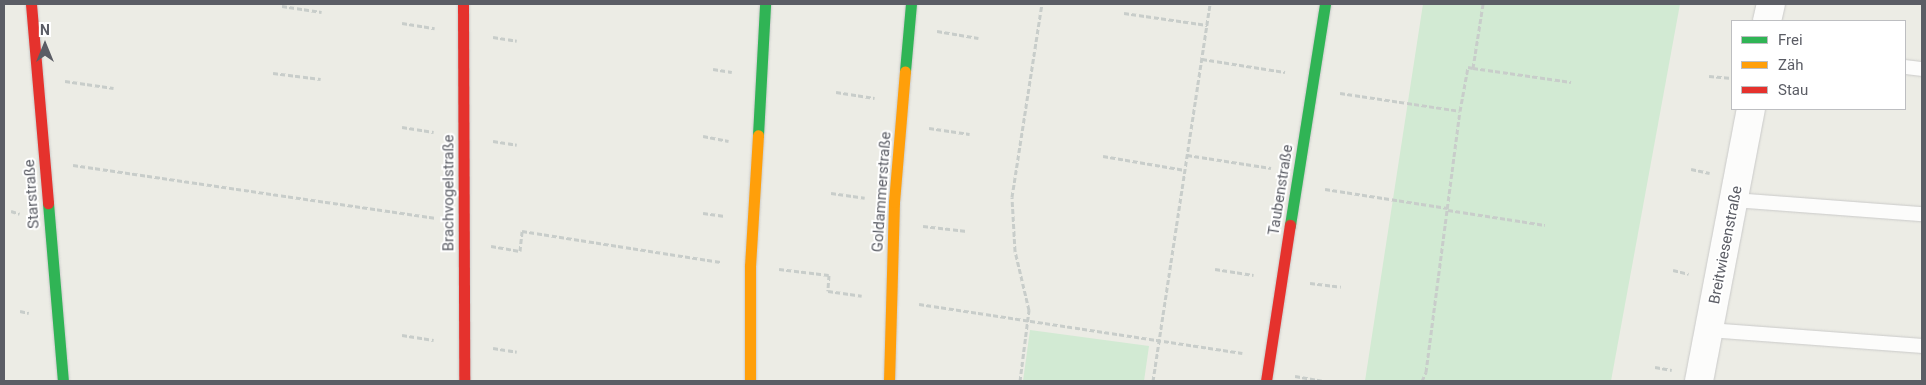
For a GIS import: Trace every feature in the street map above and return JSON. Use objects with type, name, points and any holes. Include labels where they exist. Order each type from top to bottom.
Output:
[{"type":"street","name":"Starstraße","points":[[31,4],[63,381]]},
{"type":"street","name":"Brachvogelstraße","points":[[463,4],[464,381]]},
{"type":"street","points":[[750,381],[750,266],[766,4]]},
{"type":"street","name":"Goldammerstraße","points":[[889,381],[894,202],[911,4]]},
{"type":"street","name":"Taubenstraße","points":[[1266,381],[1325,4]]},
{"type":"street","points":[[1767,20],[1770,4]]},
{"type":"street","name":"Breitwiesenstraße","points":[[1699,381],[1751,110]]},
{"type":"lane","points":[[1906,67],[1922,69]]},
{"type":"lane","points":[[1734,200],[1922,214]]},
{"type":"lane","points":[[1709,330],[1922,346]]},
{"type":"path","points":[[1020,381],[1029,310],[1015,250],[1012,196],[1042,4]]},
{"type":"path","points":[[1153,381],[1210,4]]},
{"type":"path","points":[[1473,68],[1482,4]]},
{"type":"path","points":[[282,6],[322,12]]},
{"type":"path","points":[[1124,13],[1207,26]]},
{"type":"path","points":[[910,27],[978,38]]},
{"type":"path","points":[[1202,59],[1314,76]]},
{"type":"path","points":[[1422,381],[1426,372],[1460,111],[1468,67],[1571,82]]},
{"type":"path","points":[[273,73],[321,80]]},
{"type":"path","points":[[1709,76],[1731,78]]},
{"type":"path","points":[[37,78],[114,88]]},
{"type":"path","points":[[1312,88],[1460,111]]},
{"type":"path","points":[[836,92],[902,102]]},
{"type":"path","points":[[901,124],[970,134]]},
{"type":"path","points":[[1187,155],[1299,172]]},
{"type":"path","points":[[1103,156],[1185,170]]},
{"type":"path","points":[[45,160],[463,222]]},
{"type":"path","points":[[1296,185],[1545,225]]},
{"type":"path","points":[[831,192],[894,202]]},
{"type":"path","points":[[894,222],[967,231]]},
{"type":"path","points":[[463,242],[520,250],[522,231],[750,266],[829,275],[828,291],[1160,339],[1270,358]]},
{"type":"green space","points":[[1423,4],[1680,4],[1611,381],[1365,381]]},
{"type":"green space","points":[[1030,330],[1149,346],[1144,381],[1023,381]]},
{"type":"traffic: fast","points":[[758,135],[765,4]]},
{"type":"traffic: fast","points":[[905,71],[911,4]]},
{"type":"traffic: fast","points":[[1290,225],[1325,4]]},
{"type":"traffic: fast","points":[[48,203],[63,381]]},
{"type":"traffic: slow","points":[[889,381],[894,202],[905,71]]},
{"type":"traffic: slow","points":[[750,381],[750,266],[758,135]]},
{"type":"traffic: jam","points":[[31,4],[48,203]]},
{"type":"traffic: jam","points":[[463,4],[464,381]]},
{"type":"traffic: jam","points":[[1266,381],[1290,225]]}]
